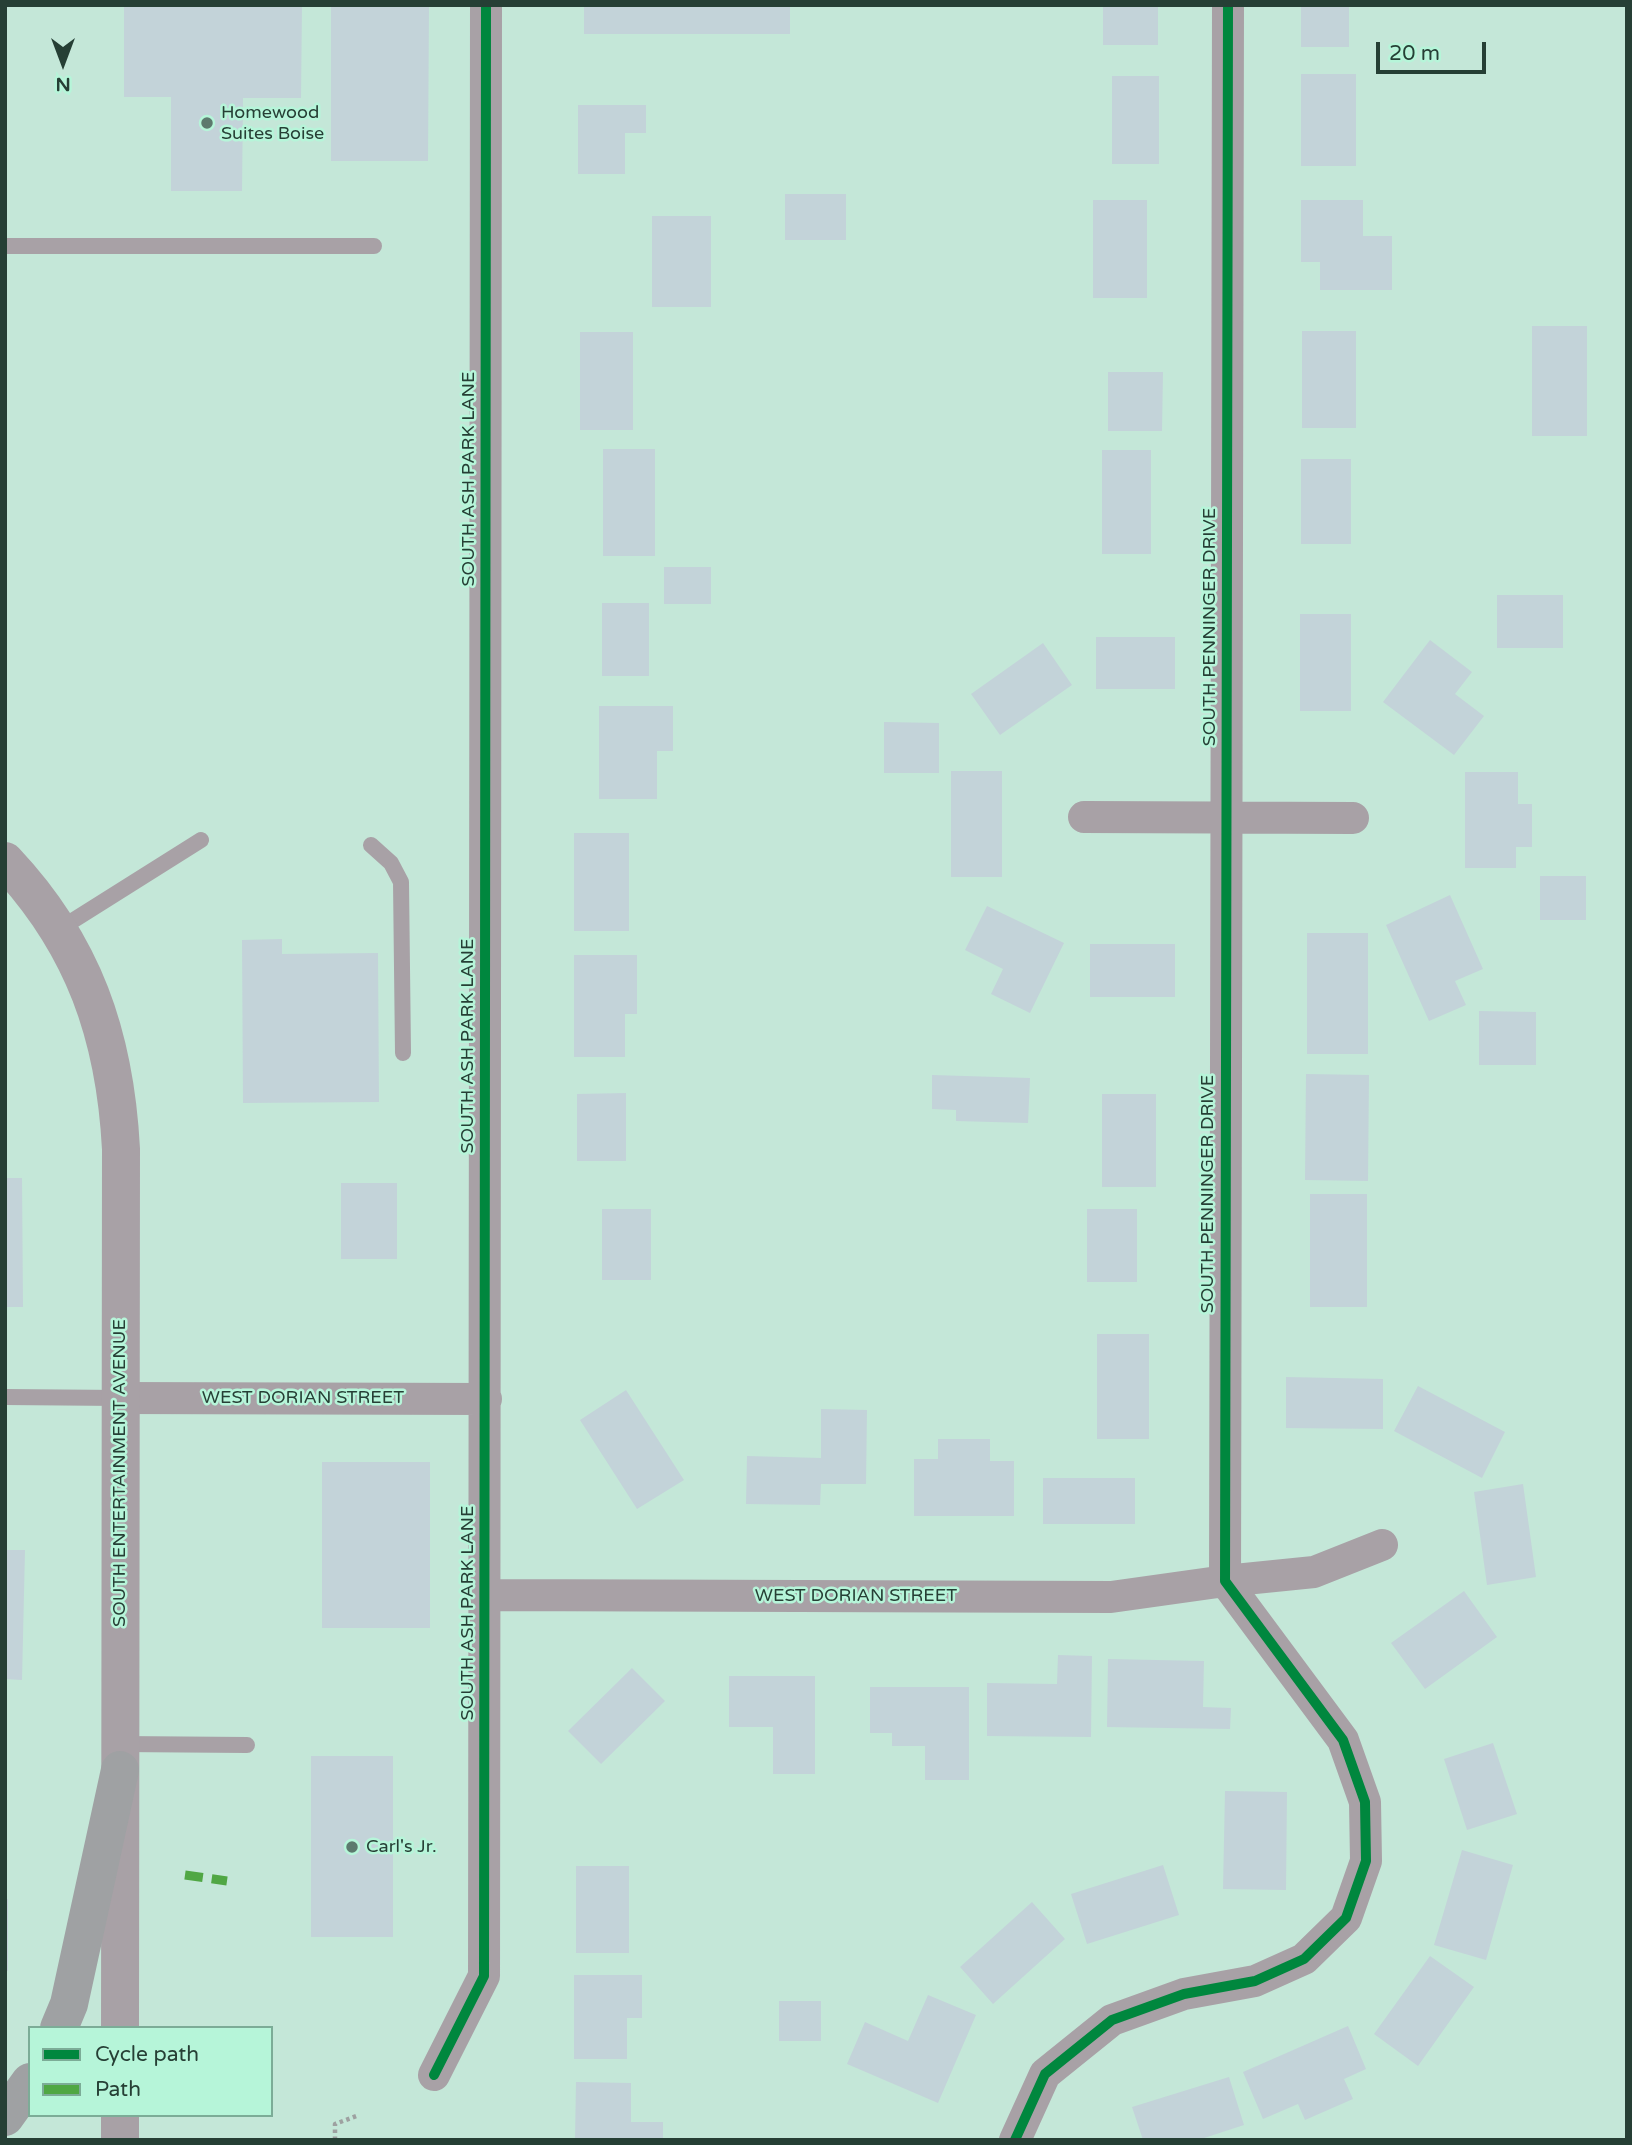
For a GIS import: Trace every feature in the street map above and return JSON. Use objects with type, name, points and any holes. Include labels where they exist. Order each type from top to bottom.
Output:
[{"type":"main road","points":[[60,2026],[69,2004],[120,1757]]},
{"type":"main road","points":[[5,2117],[28,2085]]},
{"type":"street","name":"SOUTH ASH PARK LANE","points":[[434,2075],[484,1976],[486,5]]},
{"type":"street","name":"SOUTH PENNINGER DRIVE","points":[[1225,1581],[1228,5]]},
{"type":"street","points":[[1084,817],[1353,818]]},
{"type":"street","name":"SOUTH ENTERTAINMENT AVENUE","points":[[5,861],[24,881],[58,929],[85,979],[101,1020],[119,1105],[120,2026]]},
{"type":"street","name":"WEST DORIAN STREET","points":[[120,1398],[486,1399]]},
{"type":"street","points":[[1225,1581],[1314,1572],[1382,1545]]},
{"type":"street","name":"WEST DORIAN STREET","points":[[486,1595],[1111,1597],[1225,1581]]},
{"type":"street","points":[[1015,2140],[1045,2074],[1112,2020],[1184,1994],[1255,1981],[1304,1959],[1346,1918],[1366,1861],[1365,1802],[1343,1741],[1225,1581]]},
{"type":"street","points":[[120,2117],[120,2140]]},
{"type":"lane","points":[[5,246],[374,246]]},
{"type":"lane","points":[[58,929],[201,840]]},
{"type":"lane","points":[[371,845],[391,863],[401,883],[402,1053]]},
{"type":"lane","points":[[5,1397],[120,1398]]},
{"type":"lane","points":[[120,1757],[247,1745]]},
{"type":"path","points":[[335,2140],[335,2124],[359,2115]]},
{"type":"building","name":"Homewood Suites Boise","points":[[124,5],[302,5],[301,98],[243,98],[242,191],[171,191],[171,97],[124,97]]},
{"type":"building","name":"Homewood Suites Boise","points":[[331,5],[429,5],[428,161],[331,161]]},
{"type":"building","points":[[584,5],[790,5],[790,34],[584,34]]},
{"type":"building","points":[[1103,5],[1158,5],[1158,45],[1103,45]]},
{"type":"building","points":[[1301,5],[1349,5],[1349,47],[1301,47]]},
{"type":"building","points":[[1301,74],[1356,74],[1356,166],[1301,166]]},
{"type":"building","points":[[1112,76],[1159,76],[1159,164],[1112,164]]},
{"type":"building","points":[[578,105],[646,105],[646,133],[625,133],[625,174],[578,174]]},
{"type":"building","points":[[785,194],[846,194],[846,240],[785,240]]},
{"type":"building","points":[[1093,200],[1147,200],[1147,298],[1093,298]]},
{"type":"building","points":[[1301,200],[1363,200],[1363,236],[1392,236],[1392,290],[1320,290],[1320,262],[1301,262]]},
{"type":"building","points":[[652,216],[711,216],[711,307],[652,307]]},
{"type":"building","points":[[1532,326],[1587,326],[1587,436],[1532,436]]},
{"type":"building","points":[[1302,331],[1356,331],[1356,428],[1302,428]]},
{"type":"building","points":[[580,332],[633,332],[633,430],[580,430]]},
{"type":"building","points":[[1108,372],[1163,372],[1162,431],[1108,431]]},
{"type":"building","points":[[603,449],[655,449],[655,556],[603,556]]},
{"type":"building","points":[[1102,450],[1151,450],[1151,554],[1102,554]]},
{"type":"building","points":[[1301,459],[1351,459],[1351,544],[1301,544]]},
{"type":"building","points":[[664,567],[711,567],[711,604],[664,604]]},
{"type":"building","points":[[1497,595],[1563,595],[1563,648],[1497,648]]},
{"type":"building","points":[[602,603],[649,603],[649,676],[602,676]]},
{"type":"building","points":[[1300,614],[1351,614],[1351,711],[1300,711]]},
{"type":"building","points":[[1096,637],[1175,637],[1175,689],[1096,689]]},
{"type":"building","points":[[1430,640],[1472,672],[1455,694],[1484,716],[1454,755],[1383,702]]},
{"type":"building","points":[[1043,643],[1072,685],[1000,735],[971,694]]},
{"type":"building","points":[[599,706],[673,706],[673,751],[657,751],[657,799],[599,799]]},
{"type":"building","points":[[884,722],[939,723],[939,773],[884,773]]},
{"type":"building","points":[[951,771],[1002,771],[1002,877],[951,877]]},
{"type":"building","points":[[1465,772],[1518,772],[1518,804],[1532,804],[1532,847],[1516,847],[1516,868],[1465,868]]},
{"type":"building","points":[[574,833],[629,833],[629,931],[574,931]]},
{"type":"building","points":[[1540,876],[1586,876],[1586,920],[1540,920]]},
{"type":"building","points":[[1450,895],[1483,969],[1455,981],[1466,1005],[1429,1021],[1386,925]]},
{"type":"building","points":[[987,906],[1064,943],[1030,1013],[991,994],[1003,969],[965,950]]},
{"type":"building","points":[[1307,933],[1368,933],[1368,1054],[1307,1054]]},
{"type":"building","points":[[282,939],[282,954],[378,953],[379,1102],[243,1103],[242,940]]},
{"type":"building","points":[[1090,944],[1175,944],[1175,997],[1090,997]]},
{"type":"building","points":[[574,955],[637,955],[637,1014],[625,1014],[625,1057],[574,1057]]},
{"type":"building","points":[[1479,1011],[1536,1012],[1536,1065],[1479,1065]]},
{"type":"building","points":[[1306,1074],[1369,1075],[1368,1181],[1305,1180]]},
{"type":"building","points":[[932,1075],[1030,1078],[1028,1123],[956,1121],[956,1110],[932,1109]]},
{"type":"building","points":[[626,1093],[626,1161],[577,1161],[577,1094]]},
{"type":"building","points":[[1102,1094],[1156,1094],[1156,1187],[1102,1187]]},
{"type":"building","points":[[5,1178],[22,1178],[23,1307],[5,1307]]},
{"type":"building","points":[[341,1183],[397,1183],[397,1259],[341,1259]]},
{"type":"building","points":[[1310,1194],[1367,1194],[1367,1307],[1310,1307]]},
{"type":"building","points":[[602,1209],[651,1209],[651,1280],[602,1280]]},
{"type":"building","points":[[1087,1209],[1137,1209],[1137,1282],[1087,1282]]},
{"type":"building","points":[[1097,1334],[1149,1334],[1149,1439],[1097,1439]]},
{"type":"building","points":[[1286,1377],[1383,1379],[1383,1429],[1286,1428]]},
{"type":"building","points":[[1418,1386],[1505,1432],[1482,1478],[1394,1431]]},
{"type":"building","points":[[626,1390],[684,1480],[637,1509],[580,1420]]},
{"type":"building","points":[[821,1409],[867,1410],[866,1484],[821,1484],[820,1505],[746,1504],[747,1456],[821,1458]]},
{"type":"building","points":[[938,1439],[990,1439],[990,1461],[1014,1461],[1014,1516],[914,1516],[914,1459],[938,1459]]},
{"type":"building","points":[[322,1462],[430,1462],[430,1628],[322,1628]]},
{"type":"building","points":[[1043,1478],[1135,1478],[1135,1524],[1043,1524]]},
{"type":"building","points":[[1523,1484],[1536,1577],[1487,1585],[1474,1492]]},
{"type":"building","points":[[5,1550],[25,1550],[22,1680],[5,1679]]},
{"type":"building","points":[[1464,1591],[1497,1637],[1425,1689],[1391,1643]]},
{"type":"building","points":[[1058,1655],[1092,1656],[1091,1737],[987,1736],[987,1683],[1057,1684]]},
{"type":"building","points":[[1108,1659],[1204,1661],[1203,1707],[1231,1708],[1230,1729],[1107,1727]]},
{"type":"building","points":[[632,1668],[665,1701],[601,1764],[568,1731]]},
{"type":"building","points":[[729,1676],[815,1676],[815,1774],[773,1774],[773,1727],[729,1727]]},
{"type":"building","points":[[870,1687],[969,1687],[969,1780],[925,1780],[925,1746],[892,1746],[892,1733],[870,1733]]},
{"type":"building","points":[[1493,1743],[1517,1814],[1467,1830],[1444,1759]]},
{"type":"building","name":"Carl's Jr.","points":[[311,1756],[393,1756],[393,1937],[311,1937]]},
{"type":"building","points":[[1225,1791],[1287,1792],[1286,1890],[1223,1889]]},
{"type":"building","points":[[1462,1850],[1513,1865],[1486,1960],[1434,1945]]},
{"type":"building","points":[[1163,1865],[1179,1915],[1087,1944],[1071,1894]]},
{"type":"building","points":[[576,1866],[629,1866],[629,1953],[576,1953]]},
{"type":"building","points":[[5,1899],[8,1899],[8,1971],[5,1971]]},
{"type":"building","points":[[1032,1902],[1065,1939],[993,2004],[960,1967]]},
{"type":"building","points":[[1430,1956],[1474,1987],[1418,2066],[1374,2034]]},
{"type":"building","points":[[574,1975],[642,1975],[642,2018],[627,2018],[627,2059],[574,2059]]},
{"type":"building","points":[[928,1995],[976,2015],[938,2103],[847,2064],[865,2022],[908,2041]]},
{"type":"building","points":[[779,2001],[821,2001],[821,2041],[779,2041]]},
{"type":"building","points":[[1348,2026],[1366,2069],[1344,2079],[1353,2099],[1305,2120],[1298,2104],[1263,2119],[1243,2072]]},
{"type":"building","points":[[1229,2077],[1244,2125],[1198,2140],[1143,2140],[1132,2107]]},
{"type":"building","points":[[576,2082],[631,2083],[631,2122],[663,2122],[663,2140],[575,2140]]},
{"type":"marked path","points":[[185,1875],[227,1881]]},
{"type":"cycle path","points":[[434,2075],[484,1976],[486,5]]},
{"type":"cycle path","points":[[1015,2140],[1045,2074],[1112,2020],[1184,1994],[1255,1981],[1304,1959],[1346,1918],[1366,1861],[1365,1802],[1343,1740],[1225,1581],[1228,5]]},
{"type":"place","name":"Homewood Suites Boise","points":[[207,123]]},
{"type":"place","name":"Carl's Jr.","points":[[352,1847]]}]
